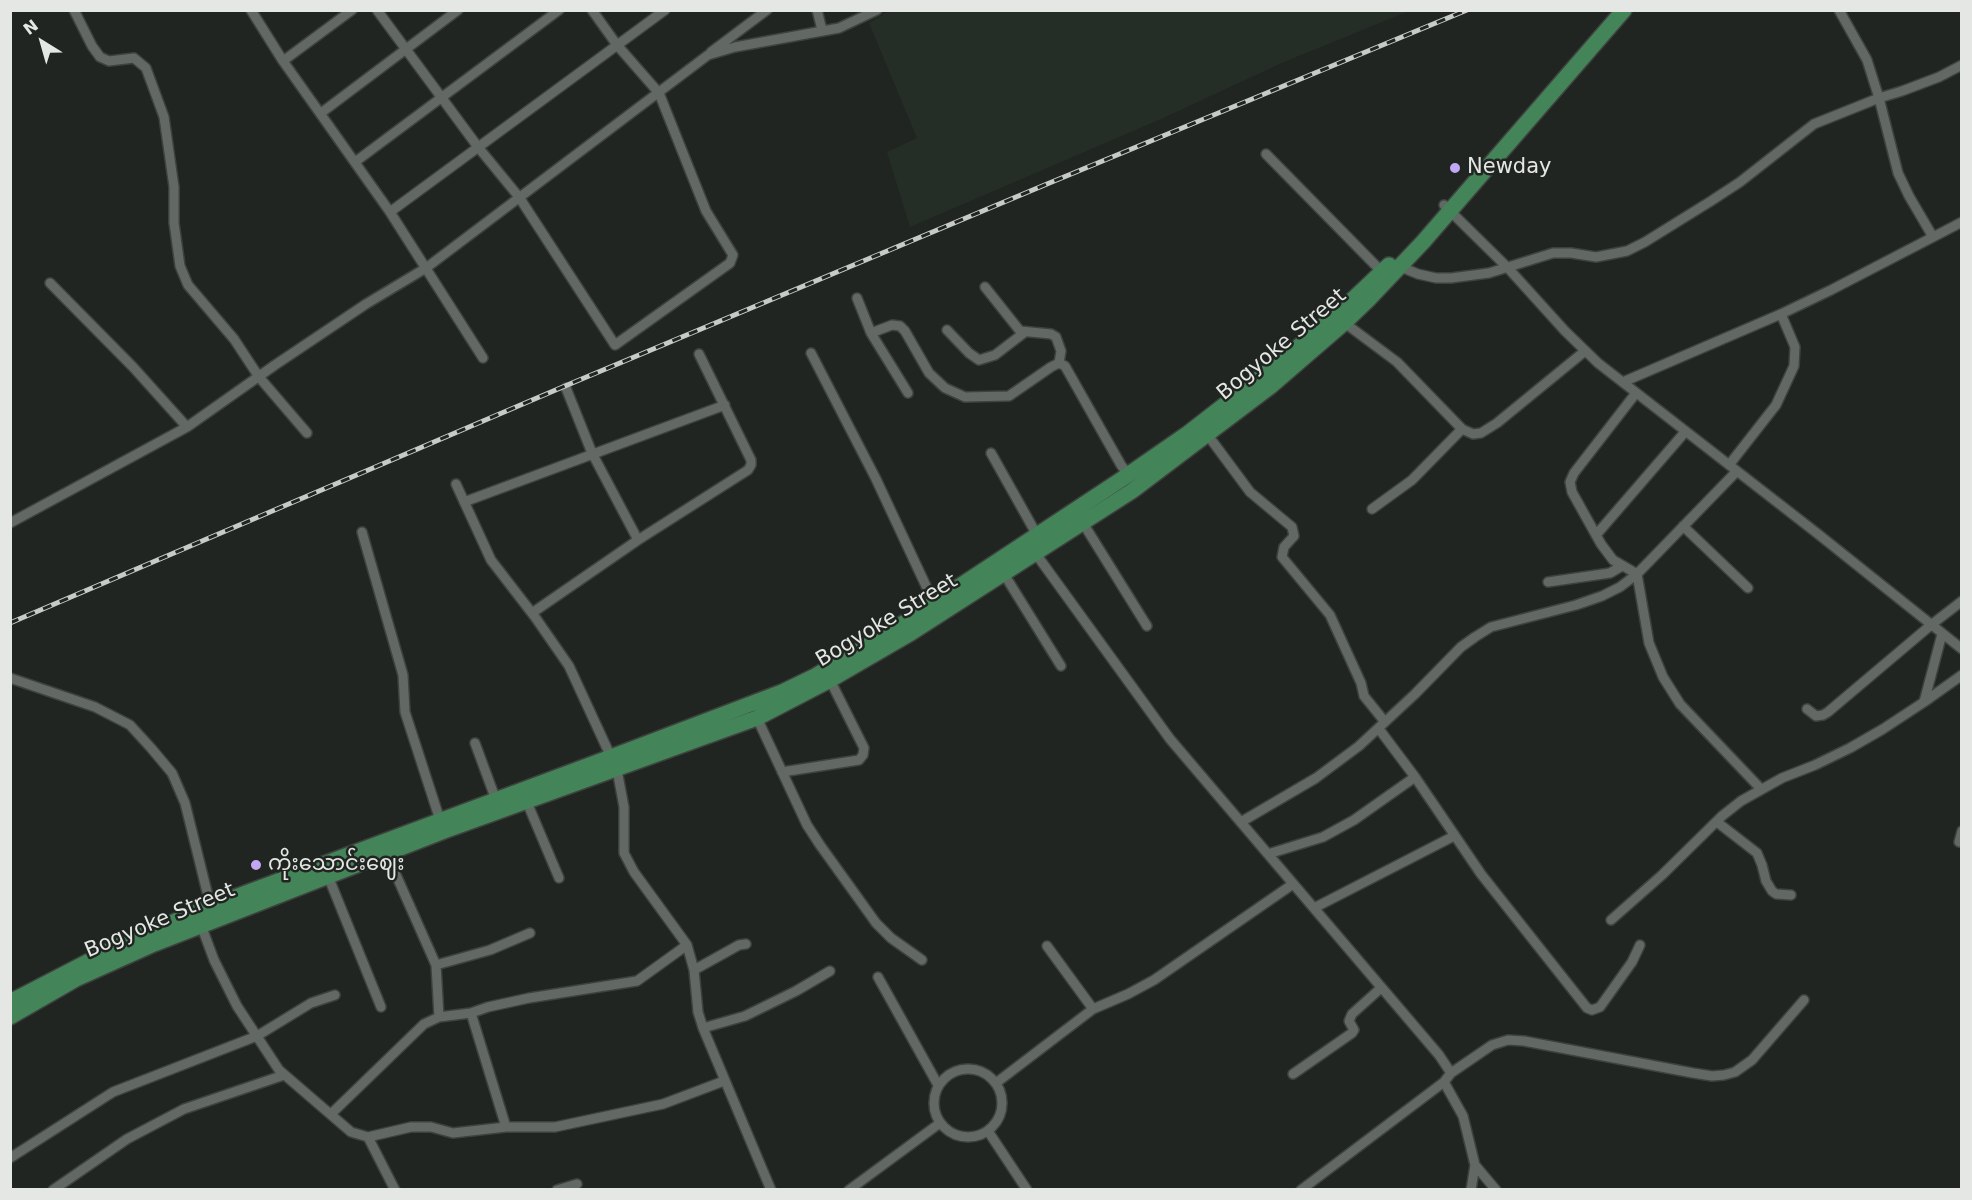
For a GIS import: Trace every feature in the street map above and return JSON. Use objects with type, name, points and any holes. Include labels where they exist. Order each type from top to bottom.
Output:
[{"type":"main road","name":"Bogyoke Street","points":[[1579,56],[1613,10]]},
{"type":"main road","name":"Bogyoke Street","points":[[10,1017],[76,979],[201,925],[213,913],[442,826],[526,800],[614,764],[790,688],[890,632],[1037,535],[1132,481],[1207,434],[1271,386],[1390,270],[1448,208],[1579,56],[1624,10]]},
{"type":"main road","name":"Bogyoke Street","points":[[442,826],[496,800],[757,718],[830,681],[911,633],[1083,523],[1187,434],[1339,319]]},
{"type":"main road","name":"Bogyoke Street","points":[[10,1002],[124,944],[328,876],[384,848]]},
{"type":"street","points":[[74,10],[100,57],[109,61],[134,58],[146,68],[164,117],[174,186],[174,223],[180,266],[188,285],[234,339],[259,377],[308,433]]},
{"type":"street","points":[[251,10],[390,212],[483,358]]},
{"type":"street","points":[[284,61],[352,10]]},
{"type":"street","points":[[377,10],[478,147],[519,197],[615,345],[730,263],[733,255],[706,211],[659,93],[617,45],[592,10]]},
{"type":"street","points":[[321,113],[458,10]]},
{"type":"street","points":[[355,162],[559,10]]},
{"type":"street","points":[[390,212],[665,10]]},
{"type":"street","points":[[10,523],[187,427],[366,304],[426,268],[767,10]]},
{"type":"street","points":[[817,10],[822,30]]},
{"type":"street","points":[[708,55],[735,47],[839,28],[877,10]]},
{"type":"street","points":[[1839,10],[1867,60],[1898,173],[1933,237]]},
{"type":"street","points":[[1266,154],[1390,270],[1436,278],[1476,276],[1508,268],[1546,254],[1559,252],[1596,257],[1627,250],[1679,222],[1740,182],[1814,124],[1940,77],[1962,64]]},
{"type":"street","points":[[1448,208],[1508,268],[1585,351],[1962,649]]},
{"type":"street","points":[[1623,382],[1781,314],[1962,222]]},
{"type":"street","points":[[50,284],[133,367],[187,427]]},
{"type":"street","points":[[871,333],[892,326],[900,326],[929,373],[945,388],[965,397],[1009,396],[1059,363],[1061,351],[1056,337],[1051,334],[1020,331],[985,287]]},
{"type":"street","points":[[857,298],[871,333],[908,393]]},
{"type":"street","points":[[1241,822],[1316,778],[1382,725],[1461,647],[1483,632],[1499,625],[1522,621],[1602,596],[1620,587],[1637,574],[1683,526],[1733,468],[1776,405],[1794,366],[1794,347],[1781,314]]},
{"type":"street","points":[[1339,319],[1397,362],[1462,429],[1476,434],[1492,427],[1585,351]]},
{"type":"street","points":[[947,330],[979,360],[995,355],[1025,332]]},
{"type":"street","points":[[811,353],[876,479],[934,603]]},
{"type":"street","points":[[532,613],[638,540],[748,470],[752,465],[699,354]]},
{"type":"street","points":[[1059,363],[1065,366],[1132,481]]},
{"type":"street","points":[[566,388],[592,453],[638,540]]},
{"type":"street","points":[[1636,393],[1574,473],[1570,482],[1572,492],[1608,553],[1622,566],[1637,574]]},
{"type":"street","points":[[464,502],[725,405]]},
{"type":"street","points":[[1372,508],[1413,480],[1462,429]]},
{"type":"street","points":[[1596,535],[1685,432]]},
{"type":"street","points":[[1207,434],[1250,492],[1292,527],[1294,536],[1284,547],[1281,557],[1330,615],[1361,683],[1364,696],[1415,777],[1481,874],[1587,1008],[1592,1010],[1600,1007],[1632,962],[1640,945]]},
{"type":"street","points":[[992,453],[1037,535]]},
{"type":"street","points":[[456,484],[491,560],[569,666],[614,764],[624,807],[624,853],[634,872],[687,945],[694,970],[703,1028],[771,1190]]},
{"type":"street","points":[[1083,523],[1147,626]]},
{"type":"street","points":[[1683,526],[1748,588]]},
{"type":"street","points":[[362,532],[403,675],[405,712],[442,826]]},
{"type":"street","points":[[1036,554],[1170,739],[1439,1055],[1451,1073]]},
{"type":"street","points":[[1548,582],[1610,573],[1622,566]]},
{"type":"street","points":[[1005,574],[1061,666]]},
{"type":"street","points":[[1637,574],[1649,643],[1663,677],[1688,713],[1761,789]]},
{"type":"street","points":[[1807,710],[1816,716],[1828,712],[1930,625],[1962,601]]},
{"type":"street","points":[[1924,702],[1942,633]]},
{"type":"street","points":[[1611,920],[1732,808],[1761,789],[1850,748],[1883,729],[1962,675]]},
{"type":"street","points":[[10,678],[95,707],[130,725],[151,748],[172,773],[185,804],[213,913]]},
{"type":"street","points":[[782,772],[859,760],[863,755],[864,748],[830,681]]},
{"type":"street","points":[[757,718],[807,825],[876,923],[891,938],[922,960]]},
{"type":"street","points":[[475,743],[496,800]]},
{"type":"street","points":[[1268,854],[1323,837],[1354,820],[1415,777]]},
{"type":"street","points":[[526,800],[559,878]]},
{"type":"street","points":[[1717,822],[1757,853],[1766,881],[1772,891],[1776,894],[1791,895]]},
{"type":"street","points":[[1959,842],[1962,831]]},
{"type":"street","points":[[1314,908],[1454,836]]},
{"type":"street","points":[[384,848],[436,965],[439,1017]]},
{"type":"street","points":[[328,876],[381,1007]]},
{"type":"street","points":[[996,1083],[1093,1009],[1154,980],[1293,884]]},
{"type":"street","points":[[201,925],[218,970],[237,1006],[284,1075],[351,1132],[368,1137],[411,1127],[432,1128],[453,1133],[506,1127],[555,1127],[663,1104],[724,1081]]},
{"type":"street","points":[[436,965],[490,950],[530,933]]},
{"type":"street","points":[[694,970],[739,945],[746,944]]},
{"type":"street","points":[[331,1114],[424,1024],[439,1017],[471,1013],[529,998],[637,981],[687,945]]},
{"type":"street","points":[[1047,945],[1093,1009]]},
{"type":"street","points":[[703,1028],[745,1016],[830,971]]},
{"type":"street","points":[[878,977],[938,1085]]},
{"type":"street","points":[[1293,1074],[1352,1033],[1354,1030],[1349,1021],[1352,1014],[1382,988]]},
{"type":"street","points":[[10,1158],[113,1092],[257,1036],[311,1003],[335,995]]},
{"type":"street","points":[[1301,1190],[1444,1082],[1451,1073],[1480,1052],[1508,1040],[1558,1047],[1693,1073],[1724,1075],[1735,1072],[1752,1060],[1804,1000]]},
{"type":"street","points":[[471,1013],[506,1127]]},
{"type":"street","points":[[973,1069],[986,1074],[996,1083],[1001,1095],[1002,1108],[997,1121],[988,1131],[976,1136],[962,1137],[950,1132],[940,1123],[934,1111],[934,1098],[938,1085],[948,1075],[960,1070],[973,1069]]},
{"type":"street","points":[[53,1190],[127,1139],[184,1109],[284,1075]]},
{"type":"street","points":[[1444,1082],[1463,1116],[1475,1165],[1471,1190]]},
{"type":"street","points":[[849,1190],[940,1123]]},
{"type":"street","points":[[988,1131],[1027,1190]]},
{"type":"street","points":[[368,1137],[395,1190]]},
{"type":"street","points":[[1475,1165],[1496,1190]]},
{"type":"street","points":[[557,1190],[577,1184]]},
{"type":"shaded area","points":[[888,11],[1409,11],[1284,62],[1161,119],[910,227],[887,152],[917,138],[869,23]]},
{"type":"railway","points":[[10,623],[565,386],[1467,10]]},
{"type":"place","name":"Newday","points":[[1455,168]]},
{"type":"place","name":"ကိုးသောင်းဈေး","points":[[256,865]]}]
